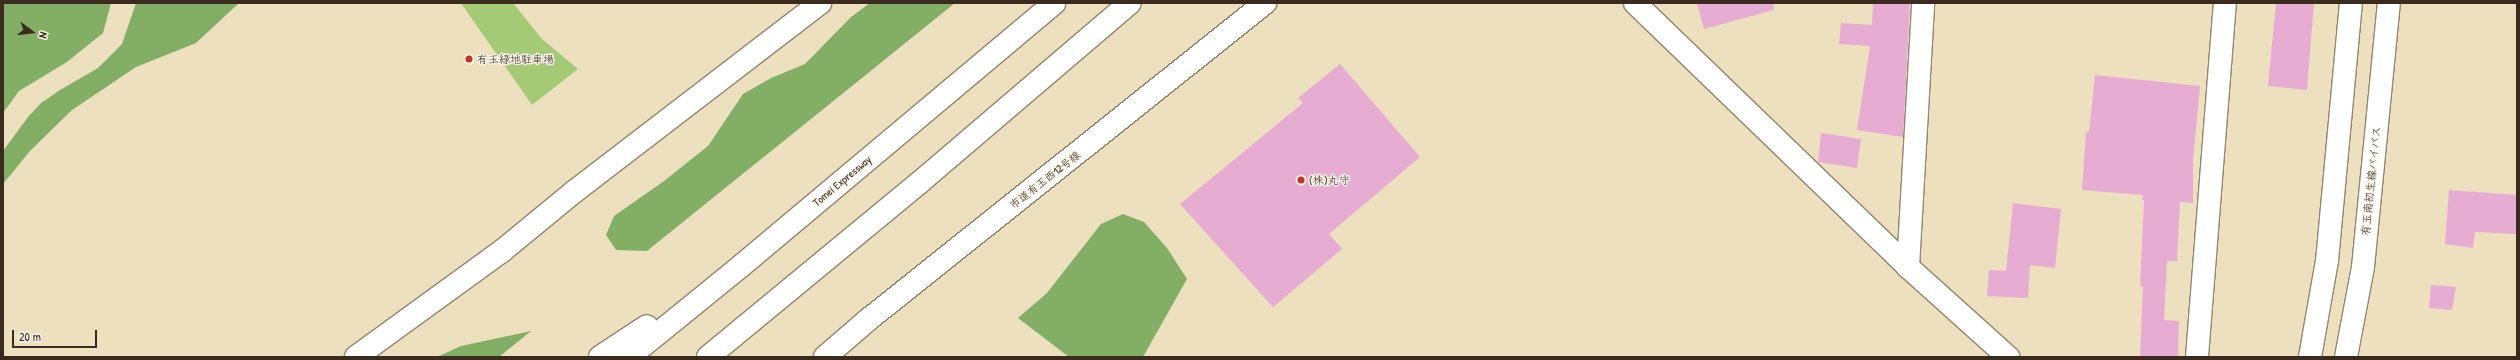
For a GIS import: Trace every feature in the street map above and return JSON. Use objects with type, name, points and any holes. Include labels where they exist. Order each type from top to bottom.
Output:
[{"type":"main road","points":[[356,357],[502,251],[575,191],[820,3]]},
{"type":"main road","name":"Tomei Expressway","points":[[629,357],[741,266],[1054,3]]},
{"type":"main road","points":[[708,357],[772,305],[1130,3]]},
{"type":"main road","name":"市道有玉西12号線","points":[[825,357],[869,319],[1265,3]]},
{"type":"main road","points":[[1635,3],[1908,267],[2008,357]]},
{"type":"main road","points":[[1908,267],[1923,3]]},
{"type":"main road","points":[[2197,357],[2225,3]]},
{"type":"main road","points":[[2310,357],[2327,261],[2351,3]]},
{"type":"main road","name":"有玉南初生線バイパス","points":[[2346,357],[2363,268],[2389,3]]},
{"type":"main road","points":[[600,357],[741,266]]},
{"type":"main road","points":[[715,357],[772,305]]},
{"type":"green space","points":[[3,3],[111,3],[103,33],[67,62],[19,91],[3,113]]},
{"type":"green space","points":[[136,3],[239,3],[196,43],[136,67],[72,110],[30,151],[3,184],[3,151],[28,117],[41,103],[98,68],[122,44]]},
{"type":"green space","points":[[461,3],[513,3],[542,39],[578,69],[532,105]]},
{"type":"green space","points":[[870,3],[955,3],[647,251],[616,250],[606,235],[614,216],[664,181],[708,146],[743,94],[771,78],[805,64],[851,17]]},
{"type":"green space","points":[[1123,214],[1144,222],[1167,248],[1187,279],[1143,357],[1069,357],[1018,318],[1047,293],[1101,224]]},
{"type":"green space","points":[[531,331],[499,357],[437,357],[461,346]]},
{"type":"building","points":[[1697,3],[1773,3],[1774,10],[1704,29]]},
{"type":"building","points":[[1873,3],[1910,3],[1903,137],[1857,130],[1870,46],[1839,44],[1841,23],[1872,25]]},
{"type":"building","points":[[2276,3],[2314,3],[2307,90],[2268,86]]},
{"type":"building","name":"(株)丸守","points":[[1340,64],[1420,157],[1329,234],[1342,249],[1273,307],[1180,204],[1303,103],[1298,98]]},
{"type":"building","points":[[2095,75],[2200,86],[2193,161],[2193,203],[2180,202],[2177,261],[2167,261],[2164,320],[2179,321],[2178,357],[2140,357],[2143,286],[2140,286],[2143,195],[2082,190],[2086,132],[2089,132]]},
{"type":"building","points":[[1821,133],[1861,139],[1857,168],[1818,162]]},
{"type":"building","points":[[2449,190],[2517,195],[2517,234],[2475,232],[2473,248],[2445,244]]},
{"type":"building","points":[[2013,203],[2061,209],[2055,268],[2030,265],[2028,298],[1987,296],[1989,270],[2006,271]]},
{"type":"building","points":[[2431,285],[2456,287],[2452,310],[2429,308]]},
{"type":"place","name":"有玉緑地駐車場","points":[[469,59]]},
{"type":"place","name":"(株)丸守","points":[[1301,180]]}]
